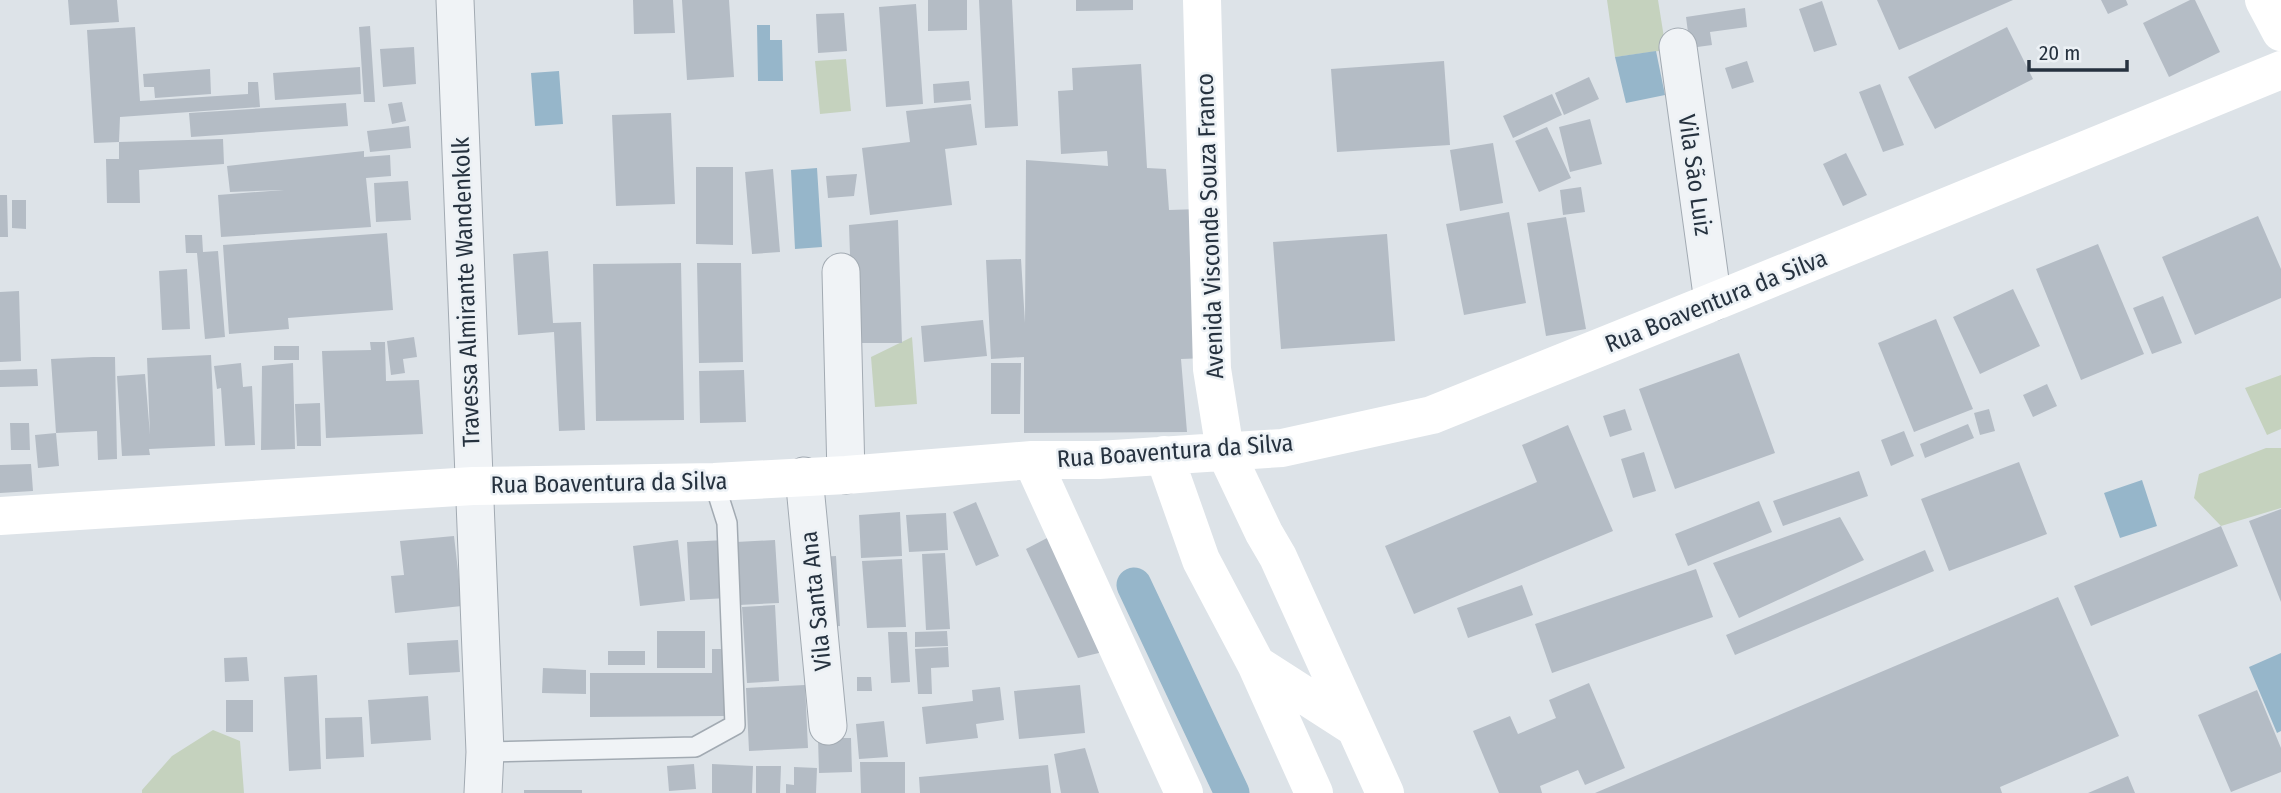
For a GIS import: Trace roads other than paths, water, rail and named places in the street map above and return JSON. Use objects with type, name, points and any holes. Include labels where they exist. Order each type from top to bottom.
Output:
[{"type":"street","name":"Travessa Almirante Wandenkolk","points":[[455,0],[485,752],[483,793]]},
{"type":"street","name":"Avenida Visconde Souza Franco","points":[[1202,0],[1210,346],[1226,451],[1278,557],[1385,793]]},
{"type":"street","points":[[2264,0],[2281,32]]},
{"type":"street","name":"Vila São Luiz","points":[[1678,47],[1713,302]]},
{"type":"street","name":"Rua Boaventura da Silva","points":[[0,516],[473,486],[714,482],[846,475],[1032,460],[1098,460],[1282,448],[1432,415],[2281,70]]},
{"type":"street","points":[[841,272],[846,475]]},
{"type":"street","points":[[1164,455],[1201,560],[1256,664],[1314,793]]},
{"type":"street","points":[[1032,460],[1184,793]]},
{"type":"street","name":"Vila Santa Ana","points":[[804,476],[828,726]]},
{"type":"street","points":[[1256,664],[1354,726]]},
{"type":"lane","points":[[485,752],[695,747],[735,725],[727,523],[714,482]]},
{"type":"water","points":[[757,25],[770,25],[770,40],[782,40],[783,81],[758,81]]},
{"type":"water","points":[[1656,51],[1665,95],[1626,103],[1615,57]]},
{"type":"water","points":[[559,71],[563,124],[535,126],[531,73]]},
{"type":"water","points":[[817,168],[822,247],[795,249],[791,170]]},
{"type":"water","points":[[2142,480],[2157,526],[2120,538],[2104,493]]},
{"type":"water","points":[[2281,653],[2281,731],[2277,733],[2249,667]]},
{"type":"waterway","points":[[1134,585],[1232,793]]}]
